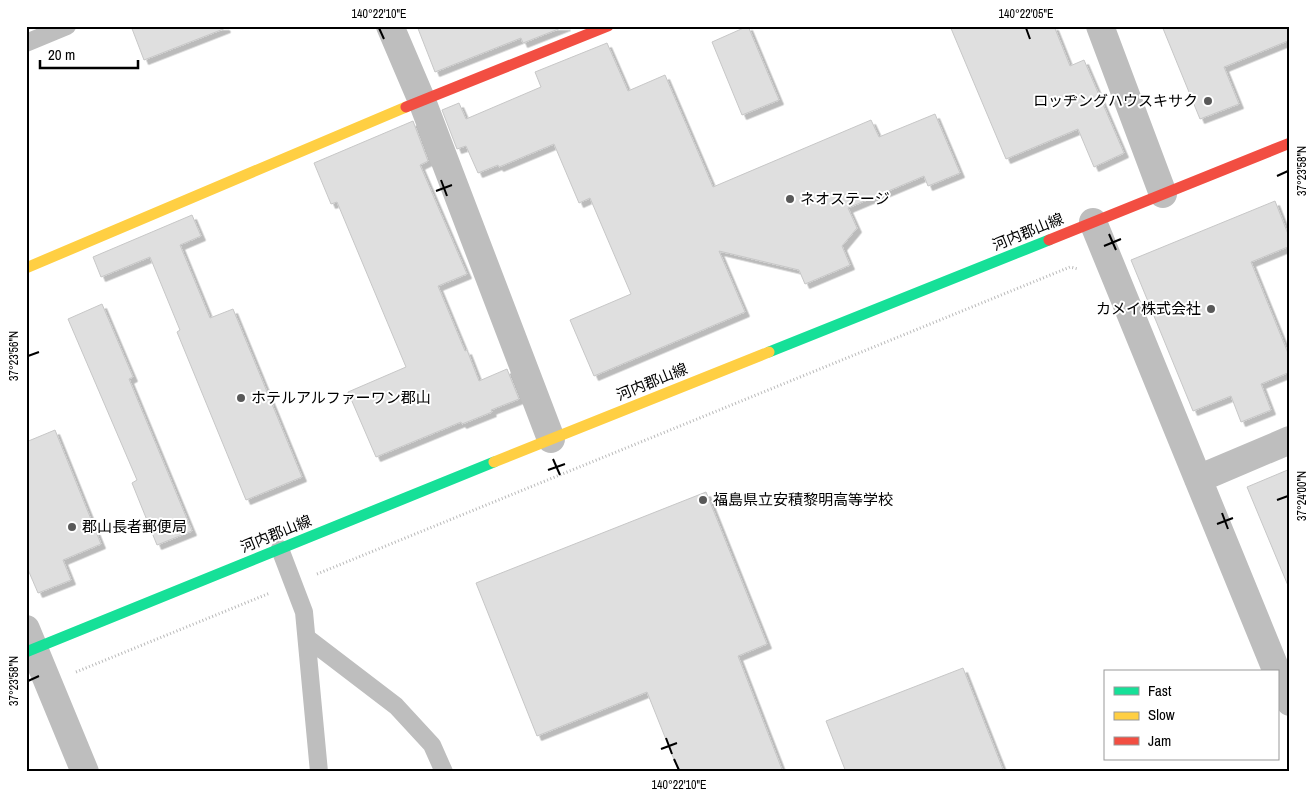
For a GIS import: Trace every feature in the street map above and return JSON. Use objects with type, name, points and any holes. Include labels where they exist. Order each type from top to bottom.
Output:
[{"type":"main road","points":[[26,268],[422,101],[608,26]]},
{"type":"main road","name":"河内郡山線","points":[[29,643],[280,549],[1290,143]]},
{"type":"street","points":[[390,26],[422,101],[551,439]]},
{"type":"street","points":[[1100,26],[1163,194]]},
{"type":"street","points":[[1093,222],[1276,670]]},
{"type":"street","points":[[1198,479],[1290,440]]},
{"type":"street","points":[[29,643],[49,683],[85,772]]},
{"type":"street","points":[[1278,674],[1290,702]]},
{"type":"lane","points":[[26,43],[67,26]]},
{"type":"lane","points":[[280,549],[304,612],[319,772]]},
{"type":"lane","points":[[307,638],[396,706],[432,745],[444,772]]},
{"type":"path","points":[[49,683],[1070,267],[1082,269]]},
{"type":"building","points":[[131,26],[225,26],[226,28],[144,60]]},
{"type":"building","points":[[417,26],[566,26],[523,43],[521,38],[435,72]]},
{"type":"building","points":[[748,26],[779,100],[742,115],[712,42]]},
{"type":"building","points":[[950,26],[1054,26],[1070,66],[1084,60],[1124,153],[1094,167],[1078,129],[1006,159]]},
{"type":"building","points":[[1162,26],[1290,26],[1290,40],[1224,67],[1239,104],[1200,119]]},
{"type":"building","points":[[607,43],[628,91],[665,75],[713,187],[871,120],[879,137],[935,114],[960,173],[928,186],[924,176],[848,208],[857,228],[842,246],[850,265],[805,284],[799,270],[719,251],[745,312],[594,376],[570,320],[631,294],[590,198],[579,203],[554,144],[499,167],[498,165],[478,173],[466,146],[457,149],[442,110],[459,103],[466,119],[541,87],[535,72]]},
{"type":"building","points":[[413,121],[428,161],[420,165],[467,274],[438,286],[479,381],[507,369],[519,399],[491,410],[492,412],[462,424],[461,422],[376,457],[348,392],[406,367],[337,202],[331,204],[314,163]]},
{"type":"building","name":"カメイ株式会社","points":[[1275,201],[1290,239],[1290,246],[1251,262],[1290,358],[1290,372],[1261,384],[1271,410],[1241,422],[1231,396],[1193,411],[1131,260]]},
{"type":"building","points":[[192,215],[201,236],[180,245],[210,318],[233,309],[302,477],[246,500],[177,332],[180,330],[150,257],[101,277],[93,257]]},
{"type":"building","points":[[102,304],[133,377],[129,379],[192,531],[157,545],[132,483],[137,480],[68,319]]},
{"type":"building","points":[[55,430],[101,544],[63,560],[71,580],[38,593],[26,565],[26,442]]},
{"type":"building","points":[[1290,469],[1290,588],[1289,588],[1247,487]]},
{"type":"building","points":[[706,492],[767,644],[738,656],[783,772],[679,772],[647,692],[537,736],[476,583]]},
{"type":"building","points":[[963,668],[1004,772],[846,772],[826,721]]},
{"type":"traffic: fast","points":[[769,352],[1049,240]]},
{"type":"traffic: fast","points":[[26,652],[494,462]]},
{"type":"traffic: slow","points":[[26,268],[406,107]]},
{"type":"traffic: slow","points":[[494,462],[769,352]]},
{"type":"traffic: jam","points":[[406,107],[608,26]]},
{"type":"traffic: jam","points":[[1049,240],[1290,143]]},
{"type":"place","name":"ロッヂングハウスキサク","points":[[1208,101]]},
{"type":"place","name":"ネオステージ","points":[[790,199]]},
{"type":"place","name":"カメイ株式会社","points":[[1211,309]]},
{"type":"place","name":"ホテルアルファーワン郡山","points":[[241,398]]},
{"type":"place","name":"福島県立安積黎明高等学校","points":[[703,500]]},
{"type":"place","name":"郡山長者郵便局","points":[[72,527]]}]
